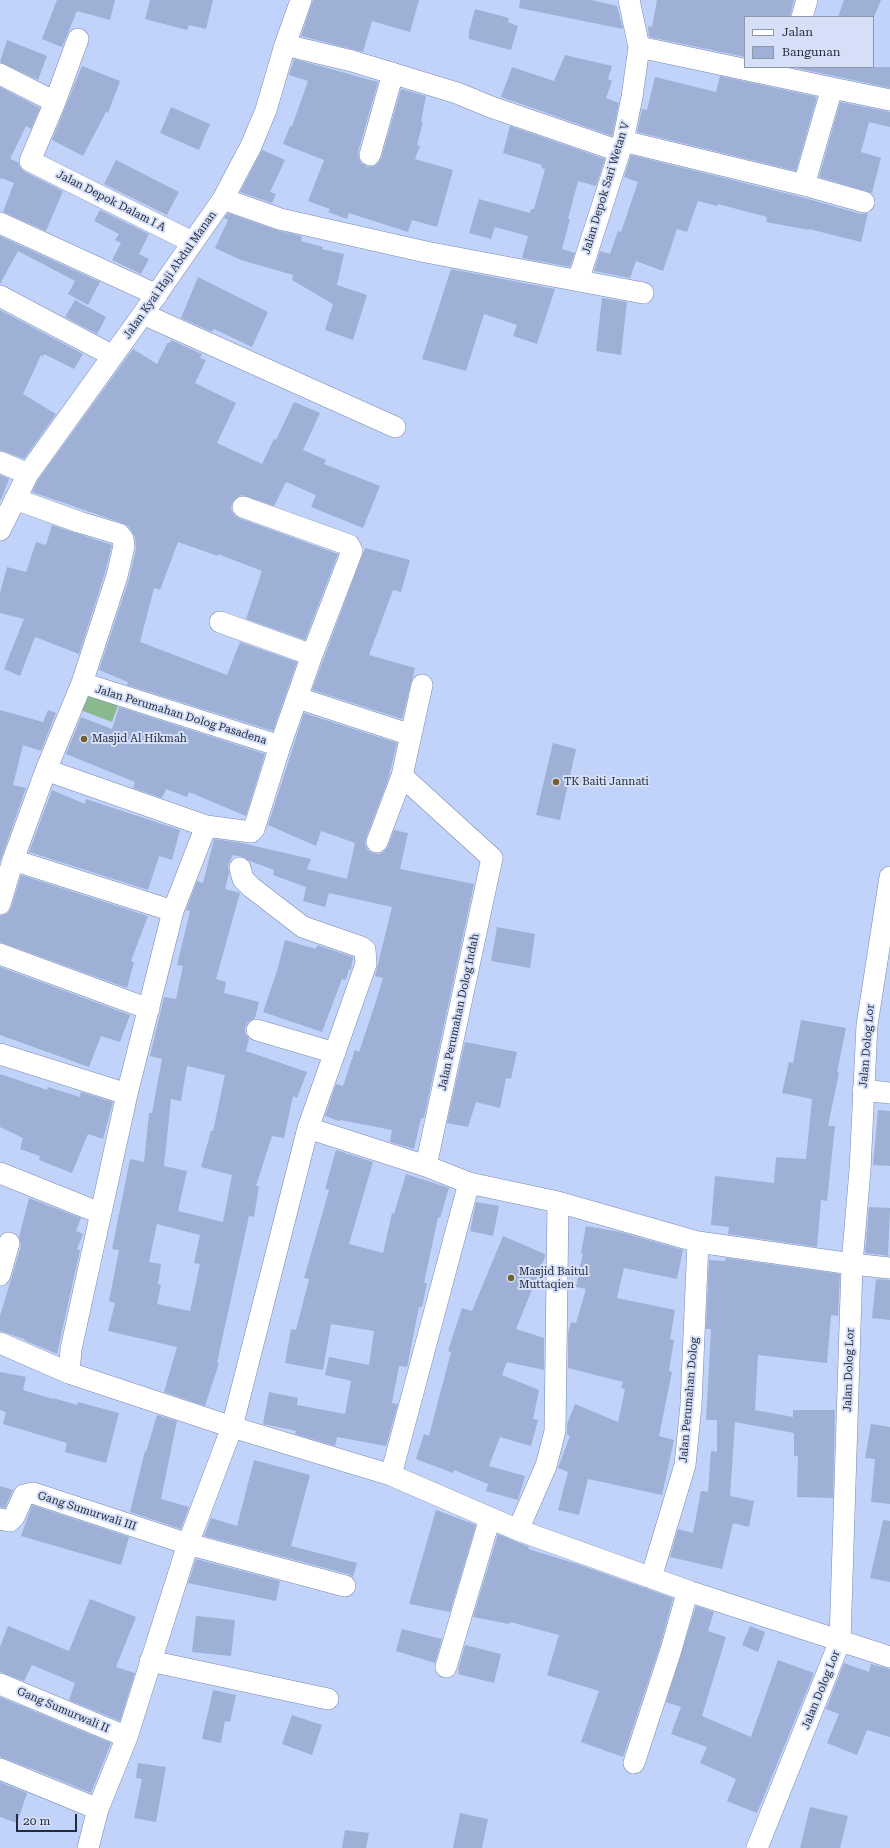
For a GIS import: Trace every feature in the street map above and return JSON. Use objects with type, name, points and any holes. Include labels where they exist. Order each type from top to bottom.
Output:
[{"type":"street","name":"Jalan Kyai Haji Abdul Manan","points":[[0,530],[28,474],[143,314],[223,199],[251,146],[266,110],[285,45],[301,0]]},
{"type":"street","name":"Jalan Depok Sari Wetan V","points":[[578,282],[621,146],[632,97],[639,47],[629,0]]},
{"type":"street","points":[[802,16],[807,0]]},
{"type":"street","points":[[0,74],[55,102],[78,39]]},
{"type":"street","points":[[285,45],[352,60],[457,92],[491,106],[621,146],[804,185],[864,202]]},
{"type":"street","points":[[639,47],[744,67]]},
{"type":"street","points":[[751,68],[832,88],[890,100]]},
{"type":"street","points":[[370,155],[393,73]]},
{"type":"street","points":[[804,185],[832,88]]},
{"type":"street","name":"Jalan Depok Dalam I A","points":[[55,102],[30,161],[192,242]]},
{"type":"street","points":[[223,199],[280,219],[426,252],[578,282],[643,293]]},
{"type":"street","points":[[0,223],[157,294]]},
{"type":"street","points":[[0,296],[113,356]]},
{"type":"street","points":[[143,314],[395,427]]},
{"type":"street","points":[[0,462],[28,474]]},
{"type":"street","name":"Jalan Perumahan Dolog Pasadena","points":[[0,904],[13,860],[46,770],[82,683],[118,576],[124,546],[123,539],[118,534],[15,499]]},
{"type":"street","name":"Jalan Perumahan Dolog Pasadena","points":[[46,770],[206,826],[251,832],[254,829],[280,746],[312,655],[352,551],[351,546],[243,507]]},
{"type":"street","points":[[220,622],[312,655]]},
{"type":"street","name":"Jalan Perumahan Dolog Pasadena","points":[[82,683],[280,746]]},
{"type":"street","points":[[377,842],[402,776],[422,685]]},
{"type":"street","points":[[298,698],[411,735]]},
{"type":"street","name":"Jalan Perumahan Dolog Indah","points":[[402,776],[492,858],[426,1166]]},
{"type":"street","points":[[69,1373],[71,1349],[127,1094],[173,912],[206,826]]},
{"type":"street","points":[[13,860],[173,912]]},
{"type":"street","points":[[88,1848],[98,1809],[127,1737],[188,1544],[232,1427],[308,1128],[366,964],[365,950],[361,947],[303,927],[251,887],[243,879],[240,868]]},
{"type":"street","name":"Jalan Dolog Lor","points":[[757,1848],[840,1641],[852,1264],[867,1025],[890,877]]},
{"type":"street","points":[[0,954],[149,1009]]},
{"type":"street","points":[[257,1030],[335,1053]]},
{"type":"street","points":[[0,1054],[127,1094]]},
{"type":"street","points":[[864,1090],[890,1093]]},
{"type":"street","points":[[308,1128],[426,1166],[469,1183],[558,1202],[698,1242],[890,1268]]},
{"type":"street","points":[[0,1173],[100,1213]]},
{"type":"street","points":[[391,1475],[469,1183]]},
{"type":"street","points":[[518,1530],[546,1466],[555,1430],[558,1202]]},
{"type":"street","name":"Jalan Perumahan Dolog","points":[[651,1578],[685,1465],[691,1405],[698,1242]]},
{"type":"street","points":[[0,1275],[9,1243]]},
{"type":"street","points":[[0,1343],[69,1373],[232,1427],[391,1475],[518,1530],[691,1592],[890,1657]]},
{"type":"street","name":"Gang Sumurwali III","points":[[0,1519],[10,1521],[14,1517],[24,1495],[33,1493],[188,1544]]},
{"type":"street","points":[[446,1667],[490,1518]]},
{"type":"street","points":[[188,1544],[345,1586]]},
{"type":"street","points":[[634,1763],[671,1650],[686,1597],[691,1592]]},
{"type":"street","points":[[150,1661],[328,1700]]},
{"type":"street","name":"Gang Sumurwali II","points":[[0,1684],[127,1737]]},
{"type":"street","points":[[0,1768],[98,1809]]},
{"type":"green space","points":[[84,681],[122,694],[112,722],[75,708]]},
{"type":"building","points":[[57,0],[115,0],[110,20],[77,11],[62,47],[42,39]]},
{"type":"building","points":[[150,0],[213,0],[206,29],[189,25],[187,30],[145,19]]},
{"type":"building","points":[[313,0],[419,0],[410,32],[372,21],[363,52],[301,36]]},
{"type":"building","points":[[520,0],[591,0],[617,6],[623,29],[519,8]]},
{"type":"building","points":[[657,0],[794,0],[790,16],[744,16],[744,57],[649,37],[648,26],[652,27]]},
{"type":"building","points":[[844,0],[881,0],[874,17],[838,16]]},
{"type":"building","points":[[475,9],[509,18],[508,22],[518,26],[511,50],[469,39],[469,32]]},
{"type":"building","points":[[7,40],[47,56],[38,80],[0,62]]},
{"type":"building","points":[[565,55],[612,66],[608,79],[612,81],[606,98],[619,103],[612,136],[501,97],[512,67],[554,81]]},
{"type":"building","points":[[294,59],[378,82],[358,152],[361,163],[367,167],[378,164],[381,159],[401,89],[426,96],[421,122],[423,122],[417,145],[420,146],[415,159],[453,170],[437,227],[412,220],[408,232],[349,213],[347,219],[328,212],[330,209],[308,201],[324,160],[283,144],[290,126],[292,126],[308,81],[289,75]]},
{"type":"building","points":[[82,66],[120,81],[108,113],[106,112],[83,156],[52,140]]},
{"type":"building","points":[[890,67],[890,88],[796,68]]},
{"type":"building","points":[[720,76],[817,97],[796,171],[637,132],[642,109],[647,110],[655,77],[716,92]]},
{"type":"building","points":[[0,87],[40,108],[31,129],[26,126],[10,159],[18,162],[20,167],[25,172],[63,191],[46,231],[3,212],[14,183],[1,178],[0,180]]},
{"type":"building","points":[[840,102],[890,112],[890,127],[869,122],[861,152],[881,158],[872,193],[819,177]]},
{"type":"building","points":[[171,107],[210,124],[199,150],[160,133]]},
{"type":"building","points":[[510,126],[605,159],[596,186],[578,181],[562,249],[575,253],[570,267],[522,258],[528,236],[495,227],[491,239],[469,233],[479,199],[530,213],[531,209],[534,209],[545,169],[541,168],[542,165],[503,153]]},
{"type":"building","points":[[262,150],[285,160],[270,192],[276,194],[272,203],[240,192]]},
{"type":"building","points":[[631,155],[801,197],[861,214],[868,213],[861,242],[809,229],[766,222],[767,217],[718,204],[717,206],[698,201],[687,232],[677,229],[663,271],[636,261],[630,278],[594,271],[600,251],[610,254],[618,231],[621,232],[638,182],[624,177]]},
{"type":"building","points":[[116,160],[179,192],[167,215],[104,184]]},
{"type":"building","points":[[100,210],[149,234],[139,254],[149,259],[141,274],[112,260],[121,243],[115,240],[119,234],[94,221]]},
{"type":"building","points":[[228,213],[276,230],[302,236],[301,241],[323,247],[322,249],[344,254],[337,285],[367,295],[353,340],[325,330],[333,304],[292,280],[293,275],[241,260],[215,248],[228,220],[224,218]]},
{"type":"building","points":[[0,236],[100,282],[88,305],[68,294],[75,281],[18,251],[0,284]]},
{"type":"building","points":[[451,269],[555,289],[537,344],[513,336],[517,325],[484,314],[466,371],[422,359]]},
{"type":"building","points":[[198,277],[268,312],[252,347],[214,329],[212,332],[181,318]]},
{"type":"building","points":[[602,298],[627,302],[621,355],[596,351]]},
{"type":"building","points":[[75,300],[106,317],[97,334],[65,317]]},
{"type":"building","points":[[0,310],[83,354],[74,369],[44,354],[43,357],[41,355],[23,394],[56,414],[24,459],[0,450]]},
{"type":"building","points":[[171,340],[202,354],[200,358],[206,360],[195,383],[236,403],[217,443],[262,464],[274,439],[276,440],[294,402],[320,413],[303,450],[326,460],[324,464],[380,486],[363,528],[311,507],[316,495],[286,482],[274,506],[241,495],[232,503],[231,510],[234,515],[239,518],[338,554],[305,640],[246,619],[262,571],[218,554],[218,556],[178,542],[160,590],[154,588],[140,642],[227,675],[240,642],[297,662],[273,731],[127,685],[128,682],[99,670],[129,579],[136,549],[135,537],[128,526],[122,523],[32,492],[38,480],[133,349],[157,364],[168,342],[170,343]]},
{"type":"building","points":[[0,475],[9,479],[1,500],[0,499]]},
{"type":"building","points":[[52,525],[112,545],[105,573],[79,654],[35,637],[20,676],[4,669],[24,619],[0,613],[0,593],[7,567],[26,572],[36,542],[46,545]]},
{"type":"building","points":[[365,548],[410,560],[401,592],[393,590],[369,655],[415,668],[402,719],[312,690]]},
{"type":"building","points":[[119,707],[265,754],[246,816],[189,792],[187,797],[166,789],[162,798],[133,788],[135,782],[66,754],[81,717],[112,729]]},
{"type":"building","points":[[0,710],[43,722],[48,710],[56,713],[41,751],[23,745],[13,785],[26,788],[0,862]]},
{"type":"building","points":[[304,713],[397,743],[388,780],[366,838],[365,844],[368,850],[372,853],[379,854],[384,852],[394,830],[408,833],[400,869],[474,884],[424,1118],[421,1118],[414,1149],[390,1142],[392,1130],[339,1121],[325,1116],[336,1084],[343,1086],[355,1050],[359,1052],[377,998],[383,978],[375,976],[392,907],[329,893],[325,907],[303,901],[306,887],[273,875],[274,870],[243,857],[233,855],[228,865],[229,873],[225,889],[240,893],[216,979],[226,982],[224,993],[259,1002],[255,1018],[248,1022],[245,1027],[245,1033],[249,1039],[246,1051],[307,1072],[297,1098],[293,1096],[284,1138],[272,1136],[256,1186],[259,1186],[254,1217],[249,1216],[217,1363],[219,1363],[205,1406],[164,1392],[177,1347],[108,1331],[115,1303],[109,1301],[119,1250],[112,1249],[130,1159],[144,1162],[149,1113],[152,1113],[162,1059],[150,1056],[164,997],[176,999],[183,966],[177,965],[190,911],[186,910],[197,881],[203,883],[214,839],[242,843],[311,859],[307,869],[347,879],[355,843],[321,831],[316,846],[268,825]],"holes":[[[187,1066],[225,1075],[213,1131],[211,1131],[201,1167],[232,1175],[223,1222],[178,1211],[187,1171],[164,1166],[171,1099],[181,1101]],[[157,1224],[200,1235],[194,1263],[200,1264],[190,1311],[157,1304],[161,1285],[158,1284],[161,1264],[149,1262]]]},
{"type":"building","name":"TK Baiti Jannati","points":[[553,743],[576,749],[560,820],[536,815]]},
{"type":"building","points":[[52,790],[85,804],[86,799],[180,830],[172,860],[159,856],[148,890],[29,852]]},
{"type":"building","points":[[21,875],[148,916],[131,961],[134,962],[127,988],[0,942],[0,916],[8,913],[11,908]]},
{"type":"building","points":[[497,927],[535,934],[530,968],[491,961]]},
{"type":"building","points":[[285,940],[316,949],[317,945],[353,957],[351,970],[349,969],[346,980],[342,979],[322,1032],[263,1012],[277,971]]},
{"type":"building","points":[[0,967],[130,1015],[120,1042],[101,1036],[89,1067],[0,1035]]},
{"type":"building","points":[[801,1020],[846,1028],[837,1072],[839,1073],[828,1126],[835,1126],[827,1201],[821,1200],[817,1247],[728,1234],[729,1227],[711,1225],[715,1176],[774,1183],[776,1157],[806,1159],[812,1099],[782,1093],[789,1062],[793,1063]]},
{"type":"building","points":[[465,1042],[517,1052],[511,1079],[506,1078],[500,1108],[476,1102],[468,1127],[447,1123]]},
{"type":"building","points":[[0,1074],[47,1090],[48,1087],[80,1097],[81,1092],[113,1102],[103,1139],[88,1134],[72,1173],[39,1160],[40,1156],[20,1149],[23,1138],[0,1127]]},
{"type":"building","points":[[878,1110],[890,1111],[890,1166],[873,1165]]},
{"type":"building","points":[[336,1150],[373,1162],[349,1244],[383,1253],[392,1213],[394,1214],[406,1174],[449,1188],[440,1218],[438,1217],[424,1283],[427,1283],[422,1307],[419,1307],[407,1367],[399,1366],[392,1403],[398,1404],[386,1446],[337,1437],[335,1446],[295,1434],[296,1431],[263,1424],[269,1392],[298,1398],[297,1405],[345,1414],[351,1381],[325,1375],[329,1357],[369,1365],[374,1331],[331,1324],[323,1370],[285,1363],[291,1329],[296,1330],[309,1279],[304,1278],[329,1190],[325,1189]]},
{"type":"building","points":[[29,1198],[81,1218],[76,1231],[83,1234],[77,1249],[80,1250],[57,1354],[24,1339],[0,1331],[0,1316],[21,1246],[19,1237]]},
{"type":"building","points":[[476,1202],[499,1206],[493,1236],[470,1231]]},
{"type":"building","points":[[869,1207],[890,1208],[888,1255],[890,1256],[865,1253]]},
{"type":"building","points":[[586,1226],[620,1232],[683,1250],[677,1279],[624,1268],[617,1298],[675,1310],[670,1339],[674,1340],[669,1371],[672,1372],[659,1436],[674,1440],[662,1495],[588,1479],[579,1515],[558,1510],[568,1472],[558,1468],[570,1436],[567,1434],[567,1424],[575,1404],[618,1422],[625,1389],[621,1388],[623,1382],[568,1368],[568,1334],[571,1322],[576,1323],[586,1289],[576,1287],[583,1253],[581,1253]]},
{"type":"building","points":[[503,1236],[545,1254],[516,1329],[544,1338],[544,1370],[507,1362],[502,1375],[539,1390],[533,1419],[538,1420],[531,1446],[500,1437],[489,1466],[525,1476],[518,1500],[486,1491],[488,1484],[454,1470],[453,1473],[416,1459],[424,1434],[429,1436],[451,1352],[448,1351],[462,1308],[472,1311]]},
{"type":"building","points":[[726,1258],[840,1274],[838,1316],[831,1315],[827,1363],[758,1355],[755,1410],[793,1417],[793,1410],[835,1410],[833,1498],[797,1497],[798,1456],[794,1456],[794,1433],[735,1422],[730,1496],[754,1501],[749,1527],[733,1523],[722,1569],[670,1557],[678,1529],[693,1533],[701,1491],[708,1492],[711,1451],[717,1452],[717,1420],[706,1420],[711,1329],[706,1329],[709,1260],[725,1261]]},
{"type":"building","points":[[876,1279],[890,1280],[890,1320],[872,1318]]},
{"type":"building","points":[[0,1372],[26,1377],[23,1390],[77,1405],[78,1402],[119,1413],[106,1463],[65,1452],[67,1443],[3,1424],[6,1412],[0,1410]]},
{"type":"building","points":[[157,1415],[177,1421],[161,1499],[189,1507],[181,1529],[130,1512],[145,1451],[146,1452]]},
{"type":"building","points":[[871,1424],[890,1427],[890,1504],[871,1502],[875,1459],[865,1458]]},
{"type":"building","points":[[254,1460],[310,1475],[291,1546],[357,1563],[353,1577],[348,1574],[204,1536],[211,1518],[237,1526]]},
{"type":"building","points":[[0,1486],[13,1490],[5,1508],[0,1507]]},
{"type":"building","points":[[32,1505],[129,1537],[121,1565],[21,1536]]},
{"type":"building","points":[[436,1510],[476,1525],[450,1612],[409,1604]]},
{"type":"building","points":[[883,1520],[890,1521],[890,1582],[870,1578]]},
{"type":"building","points":[[498,1534],[529,1547],[528,1549],[577,1564],[673,1598],[660,1646],[623,1757],[581,1742],[599,1691],[547,1675],[559,1635],[510,1622],[509,1624],[473,1617]]},
{"type":"building","points":[[196,1559],[280,1581],[276,1601],[188,1583]]},
{"type":"building","points":[[90,1599],[136,1617],[116,1667],[135,1673],[120,1721],[69,1700],[75,1683],[32,1665],[24,1681],[0,1672],[0,1647],[8,1626],[69,1651]]},
{"type":"building","points":[[696,1606],[714,1612],[708,1631],[726,1637],[702,1716],[751,1737],[778,1660],[814,1673],[757,1813],[727,1801],[736,1779],[700,1763],[707,1747],[671,1734],[681,1707],[666,1702]]},
{"type":"building","points":[[196,1616],[235,1620],[231,1656],[192,1652]]},
{"type":"building","points":[[750,1626],[765,1632],[758,1652],[742,1645]]},
{"type":"building","points":[[402,1629],[442,1639],[435,1663],[396,1651]]},
{"type":"building","points":[[465,1645],[501,1654],[494,1683],[458,1674]]},
{"type":"building","points":[[844,1663],[869,1672],[871,1664],[890,1669],[890,1737],[867,1730],[857,1755],[827,1743],[839,1714],[826,1709]]},
{"type":"building","points":[[213,1690],[236,1695],[230,1722],[225,1721],[221,1743],[202,1739]]},
{"type":"building","points":[[0,1697],[111,1743],[91,1793],[0,1757]]},
{"type":"building","points":[[292,1715],[322,1725],[312,1755],[282,1744]]},
{"type":"building","points":[[138,1763],[166,1767],[156,1822],[134,1818],[142,1779],[136,1778]]},
{"type":"building","points":[[0,1782],[27,1793],[17,1823],[0,1817]]},
{"type":"building","points":[[810,1807],[848,1816],[840,1848],[800,1848]]},
{"type":"building","points":[[460,1813],[488,1819],[482,1848],[453,1848]]},
{"type":"building","points":[[345,1830],[369,1833],[366,1848],[342,1848]]},
{"type":"place","name":"Masjid Al Hikmah","points":[[84,739]]},
{"type":"place","name":"TK Baiti Jannati","points":[[556,782]]},
{"type":"place","name":"Masjid Baitul Muttaqien","points":[[511,1278]]}]
